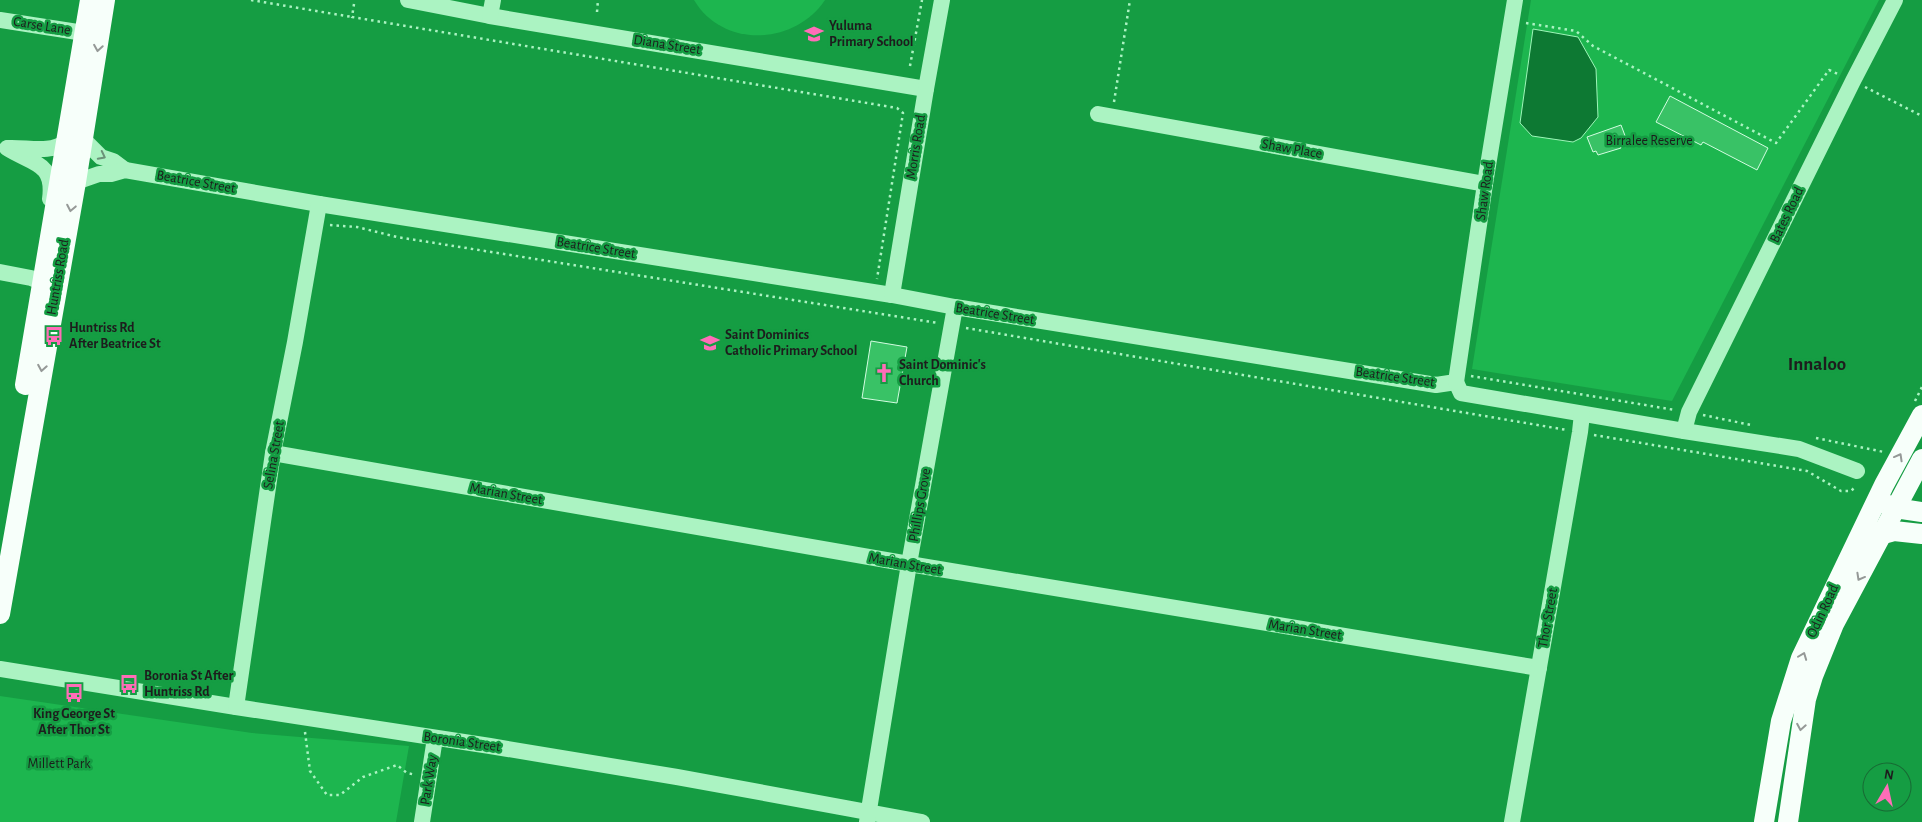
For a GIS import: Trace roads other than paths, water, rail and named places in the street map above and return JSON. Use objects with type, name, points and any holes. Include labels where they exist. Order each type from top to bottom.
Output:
[{"type":"main road","name":"Huntriss Road","points":[[0,614],[76,182],[75,141],[84,33],[90,0]]},
{"type":"main road","name":"Huntriss Road","points":[[0,536],[52,223],[75,141],[106,0]]},
{"type":"main road","name":"Odin Road","points":[[1788,822],[1801,728],[1813,676],[1834,624],[1883,534],[1886,504],[1922,415]]},
{"type":"main road","name":"Odin Road","points":[[1764,822],[1782,721],[1789,694],[1812,634],[1864,526],[1886,504],[1922,459]]},
{"type":"main road","points":[[1886,504],[1922,512]]},
{"type":"main road","points":[[1864,526],[1883,534],[1894,531],[1922,534]]},
{"type":"street","name":"Diana Street","points":[[408,0],[492,8],[926,88]]},
{"type":"street","name":"Morris Road","points":[[892,295],[942,0]]},
{"type":"street","name":"Shaw Road","points":[[1457,378],[1485,184],[1515,0]]},
{"type":"street","name":"Bates Road","points":[[1684,432],[1689,412],[1895,0]]},
{"type":"street","name":"Carse Lane","points":[[0,20],[84,33]]},
{"type":"street","name":"Shaw Place","points":[[1105,115],[1485,184]]},
{"type":"street","points":[[3,147],[47,150],[75,141]]},
{"type":"street","name":"Beatrice Street","points":[[75,141],[91,149],[100,157],[113,161],[125,170]]},
{"type":"street","points":[[3,147],[46,170],[52,185],[50,200],[52,223]]},
{"type":"street","name":"Beatrice Street","points":[[76,182],[99,174],[111,174],[125,170],[319,204],[892,295],[955,308],[1436,385],[1457,378]]},
{"type":"street","name":"Selina Street","points":[[236,707],[273,453],[296,342],[319,204]]},
{"type":"street","points":[[0,272],[42,282]]},
{"type":"street","name":"Phillips Grove","points":[[868,818],[909,564],[955,308]]},
{"type":"street","points":[[1457,378],[1462,392],[1684,432],[1799,449],[1858,476]]},
{"type":"street","name":"Thor Street","points":[[1512,822],[1582,414]]},
{"type":"street","name":"Marian Street","points":[[273,453],[909,564],[1539,668]]},
{"type":"street","name":"Boronia Street","points":[[0,669],[677,777],[868,818],[922,822]]},
{"type":"street","name":"Park Way","points":[[422,822],[435,738]]},
{"type":"place","name":"Yuluma Primary School","points":[[814,34]]},
{"type":"place","name":"Huntriss Rd After Beatrice St","points":[[54,336]]},
{"type":"place","name":"Saint Dominics Catholic Primary School","points":[[710,343]]},
{"type":"place","name":"Saint Dominic's Church","points":[[884,373]]},
{"type":"place","name":"Boronia St After Huntriss Rd","points":[[129,684]]},
{"type":"place","name":"King George St After Thor St","points":[[74,693]]},
{"type":"district","name":"Innaloo","points":[[1817,364]]},
{"type":"park label","name":"Birralee Reserve","points":[[1649,141]]},
{"type":"park label","name":"Millett Park","points":[[59,764]]}]
